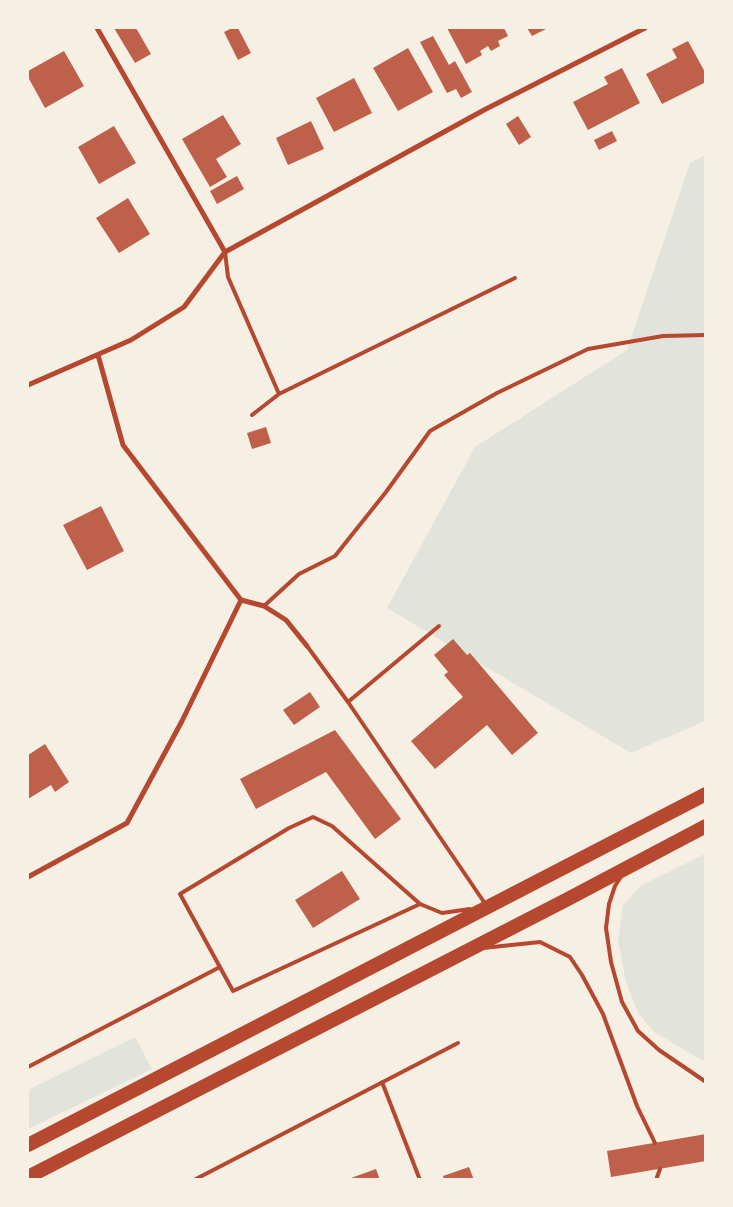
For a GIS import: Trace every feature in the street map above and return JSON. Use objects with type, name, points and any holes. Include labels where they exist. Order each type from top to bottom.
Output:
[{"type":"highway","points":[[28,1145],[706,794]]},
{"type":"highway","points":[[28,1177],[706,826]]},
{"type":"street","points":[[97,28],[225,252]]},
{"type":"street","points":[[28,385],[131,340],[184,307],[225,252],[470,117],[645,28]]},
{"type":"street","points":[[98,355],[123,445],[241,600],[264,606],[286,620],[307,646]]},
{"type":"street","points":[[28,877],[127,823],[182,721],[241,600]]},
{"type":"lane","points":[[225,252],[228,277],[279,394]]},
{"type":"lane","points":[[252,415],[279,394],[516,278]]},
{"type":"lane","points":[[264,606],[299,574],[335,556],[386,492],[430,431],[497,393],[588,349],[663,336],[706,335]]},
{"type":"lane","points":[[348,702],[439,626]]},
{"type":"lane","points":[[307,646],[348,702],[488,907],[442,913],[420,904],[332,826],[313,817],[290,828],[180,894],[233,992],[420,904]]},
{"type":"lane","points":[[628,867],[615,886],[609,904],[606,928],[611,962],[622,1002],[638,1031],[659,1050],[706,1082]]},
{"type":"lane","points":[[468,950],[540,942],[570,957],[603,1014],[637,1106],[655,1143]]},
{"type":"lane","points":[[28,1067],[220,967]]},
{"type":"lane","points":[[194,1180],[458,1043]]},
{"type":"lane","points":[[382,1082],[420,1180]]},
{"type":"lane","points":[[656,1180],[660,1169]]},
{"type":"shaded area","points":[[705,155],[705,721],[631,753],[387,608],[475,447],[627,350],[690,163]]},
{"type":"shaded area","points":[[705,854],[705,1062],[654,1032],[638,1013],[626,982],[618,941],[623,905],[642,885]]},
{"type":"shaded area","points":[[135,1037],[152,1069],[28,1129],[28,1090]]},
{"type":"building","points":[[114,28],[136,28],[151,54],[135,63]]},
{"type":"building","points":[[232,28],[238,28],[251,53],[238,60],[224,32]]},
{"type":"building","points":[[447,28],[504,28],[508,36],[498,41],[500,46],[491,51],[488,46],[480,51],[482,55],[466,64]]},
{"type":"building","points":[[527,28],[548,28],[532,36]]},
{"type":"building","points":[[433,36],[449,65],[455,61],[472,92],[461,98],[456,89],[447,93],[420,42]]},
{"type":"building","points":[[688,41],[706,74],[706,82],[662,104],[646,74],[677,58],[672,49]]},
{"type":"building","points":[[408,48],[433,92],[398,111],[373,68]]},
{"type":"building","points":[[64,51],[84,86],[45,108],[28,77],[28,71]]},
{"type":"building","points":[[622,68],[640,103],[588,130],[573,102],[608,84],[604,77]]},
{"type":"building","points":[[354,78],[372,113],[334,132],[316,98]]},
{"type":"building","points":[[223,115],[241,144],[216,159],[227,177],[210,187],[182,139]]},
{"type":"building","points":[[518,116],[531,137],[519,145],[506,124]]},
{"type":"building","points":[[311,121],[324,149],[288,165],[276,138]]},
{"type":"building","points":[[114,126],[136,163],[99,184],[78,147]]},
{"type":"building","points":[[612,131],[617,141],[599,150],[594,140]]},
{"type":"building","points":[[237,176],[244,189],[217,204],[210,191]]},
{"type":"building","points":[[128,198],[150,234],[119,253],[96,218]]},
{"type":"building","points":[[266,427],[271,443],[252,449],[247,433]]},
{"type":"building","points":[[101,506],[124,551],[87,570],[63,525]]},
{"type":"building","points":[[453,639],[467,655],[470,653],[538,733],[512,755],[487,725],[435,769],[411,741],[463,697],[444,675],[448,672],[434,655]]},
{"type":"building","points":[[310,692],[320,707],[294,725],[283,710]]},
{"type":"building","points":[[335,730],[401,819],[375,839],[326,772],[256,809],[240,779]]},
{"type":"building","points":[[45,744],[69,782],[55,792],[51,785],[28,799],[28,755]]},
{"type":"building","points":[[342,871],[360,899],[313,928],[295,900]]},
{"type":"building","points":[[706,1134],[706,1161],[611,1177],[607,1151]]},
{"type":"building","points":[[469,1167],[474,1180],[444,1180],[443,1176]]},
{"type":"building","points":[[376,1169],[380,1180],[351,1180],[351,1178]]}]
